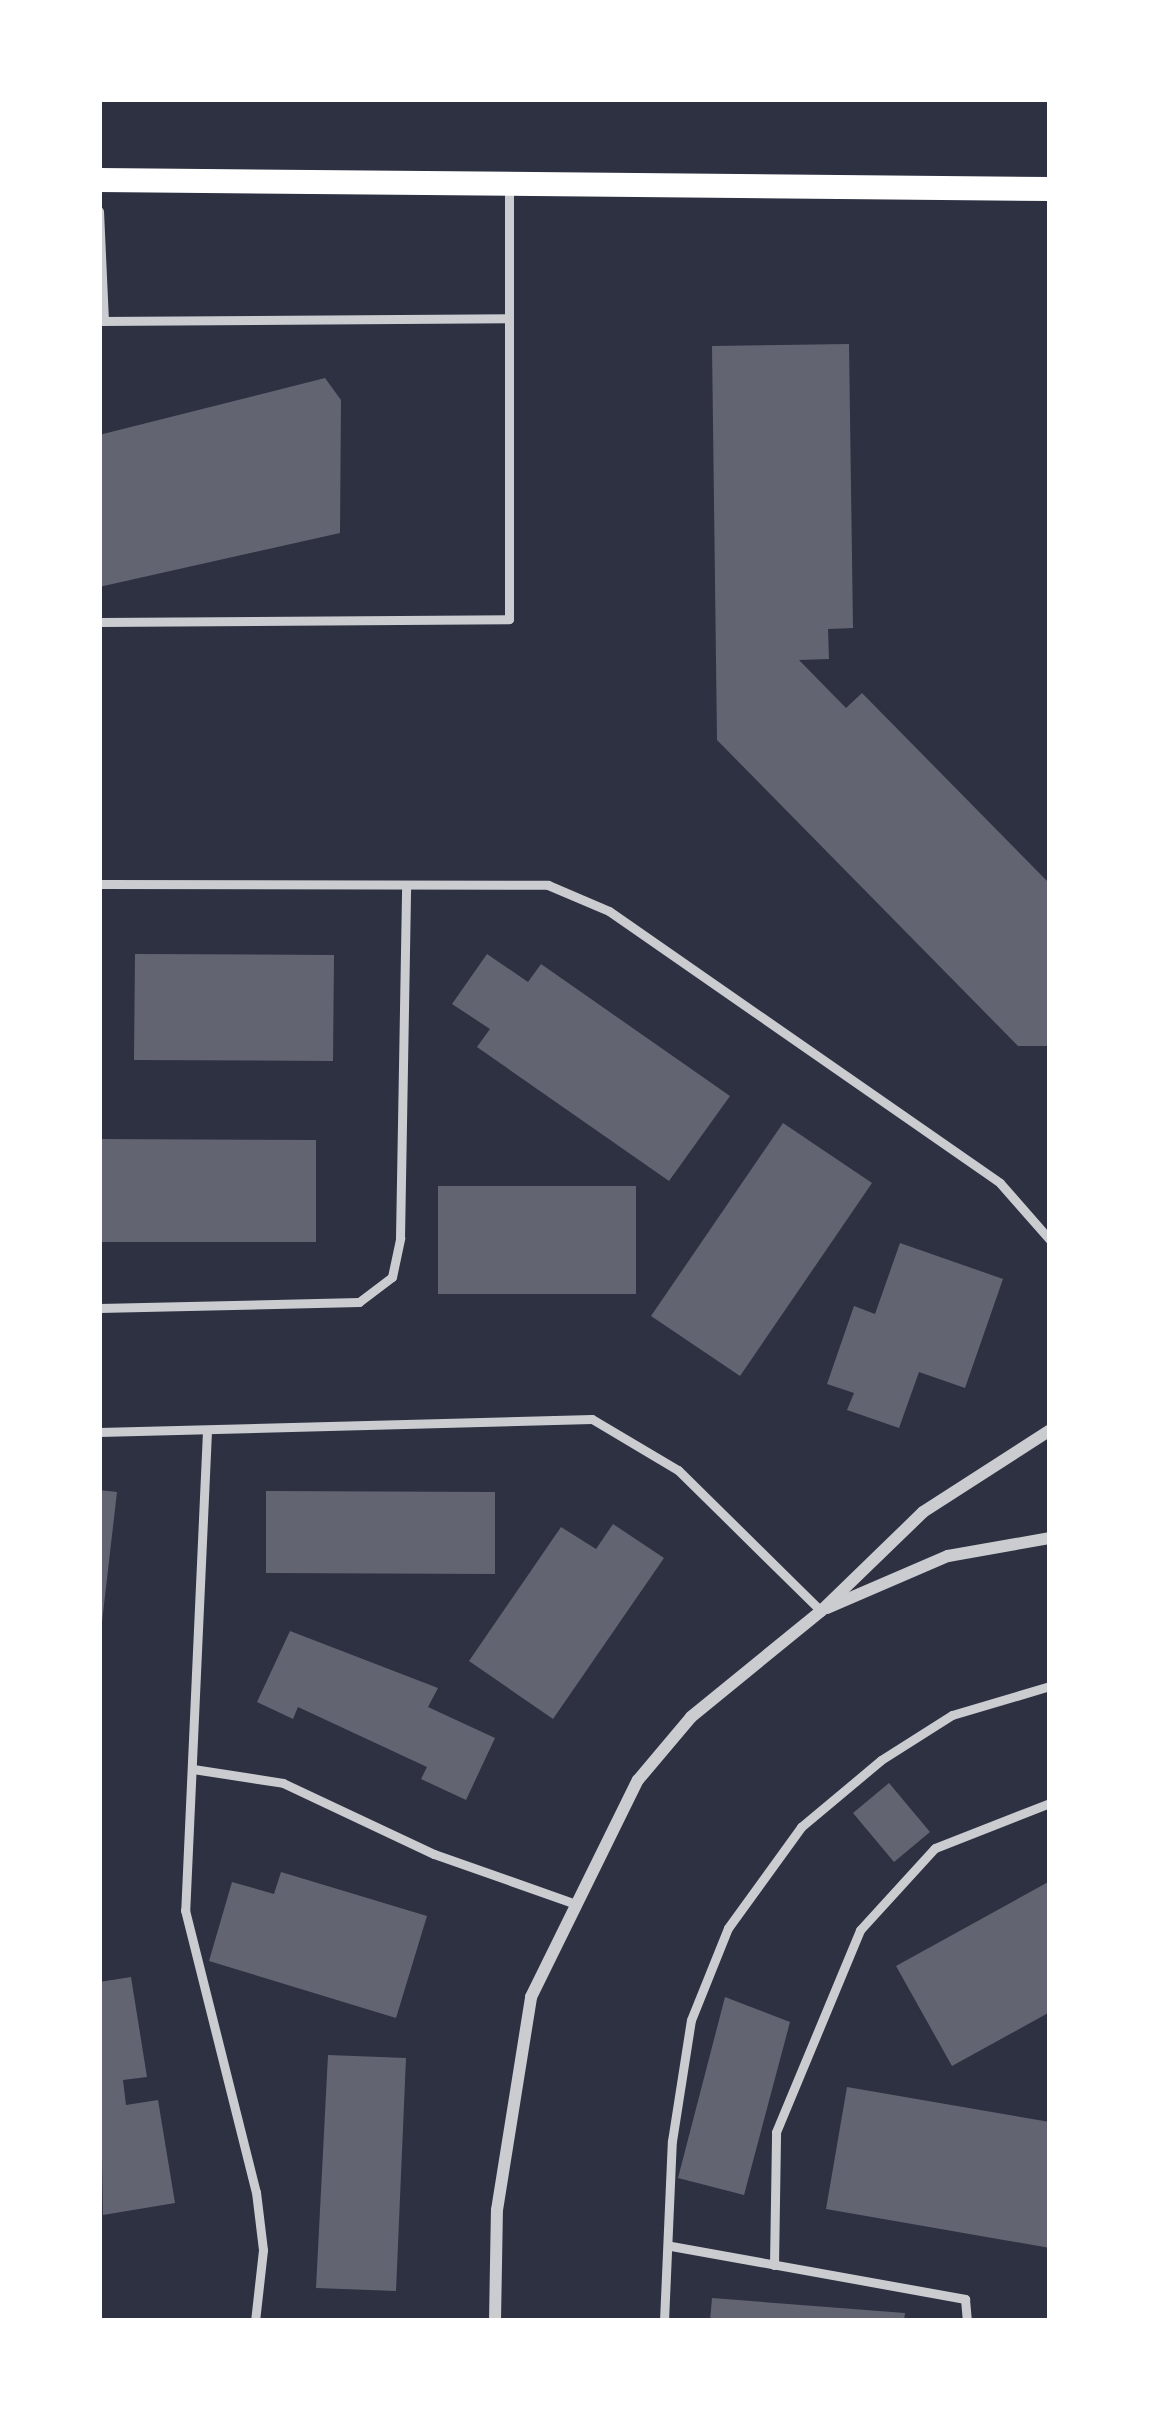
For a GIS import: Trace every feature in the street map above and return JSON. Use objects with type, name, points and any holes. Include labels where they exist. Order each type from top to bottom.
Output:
[{"type":"main road","points":[[99,180],[1050,189]]},
{"type":"street","points":[[495,2321],[497,2210],[531,1997],[638,1780],[691,1717],[820,1611],[923,1512],[1050,1430]]},
{"type":"street","points":[[820,1611],[948,1556],[1050,1538]]},
{"type":"lane","points":[[99,622],[509,619],[509,184]]},
{"type":"lane","points":[[99,211],[102,321],[509,318]]},
{"type":"lane","points":[[99,884],[548,885],[609,911],[1000,1183],[1050,1240]]},
{"type":"lane","points":[[99,1308],[359,1303],[392,1277],[400,1238],[406,885]]},
{"type":"lane","points":[[99,1432],[592,1419],[678,1470],[820,1611]]},
{"type":"lane","points":[[207,1431],[185,1910],[256,2192],[263,2251],[255,2321]]},
{"type":"lane","points":[[664,2321],[672,2141],[691,2020],[728,1928],[801,1827],[880,1760],[952,1714],[1050,1686]]},
{"type":"lane","points":[[193,1769],[283,1783],[434,1854],[576,1904]]},
{"type":"lane","points":[[774,2265],[776,2132],[860,1930],[935,1848],[1050,1803]]},
{"type":"lane","points":[[670,2246],[965,2299],[968,2321]]},
{"type":"building","points":[[849,344],[853,628],[828,629],[829,659],[799,660],[846,708],[862,693],[1050,884],[1050,1046],[1018,1046],[717,740],[712,346]]},
{"type":"building","points":[[325,378],[341,400],[340,533],[99,587],[99,435]]},
{"type":"building","points":[[135,954],[334,955],[333,1061],[134,1060]]},
{"type":"building","points":[[487,954],[528,982],[541,964],[730,1096],[669,1181],[477,1047],[490,1029],[452,1004]]},
{"type":"building","points":[[783,1123],[872,1183],[740,1376],[651,1316]]},
{"type":"building","points":[[99,1139],[316,1140],[316,1242],[99,1242]]},
{"type":"building","points":[[438,1186],[636,1186],[636,1294],[438,1294]]},
{"type":"building","points":[[900,1243],[1003,1279],[965,1388],[919,1372],[899,1428],[847,1410],[854,1393],[827,1384],[854,1306],[875,1314]]},
{"type":"building","points":[[99,1490],[117,1492],[102,1622],[99,1622]]},
{"type":"building","points":[[266,1491],[495,1492],[495,1574],[266,1573]]},
{"type":"building","points":[[613,1524],[664,1558],[553,1719],[469,1661],[561,1527],[596,1549]]},
{"type":"building","points":[[290,1631],[438,1688],[428,1707],[495,1738],[466,1800],[421,1779],[427,1767],[298,1707],[293,1719],[257,1702]]},
{"type":"building","points":[[889,1783],[930,1832],[894,1862],[853,1813]]},
{"type":"building","points":[[281,1872],[427,1916],[396,2018],[209,1961],[232,1882],[274,1894]]},
{"type":"building","points":[[1050,1881],[1050,2012],[952,2066],[896,1966]]},
{"type":"building","points":[[131,1977],[147,2077],[123,2080],[126,2105],[158,2100],[175,2203],[103,2215],[99,1982]]},
{"type":"building","points":[[725,1997],[790,2022],[744,2195],[678,2178]]},
{"type":"building","points":[[328,2055],[406,2058],[396,2291],[316,2288]]},
{"type":"building","points":[[847,2087],[1050,2122],[1050,2248],[826,2209]]},
{"type":"building","points":[[712,2298],[905,2313],[904,2321],[710,2321]]}]
